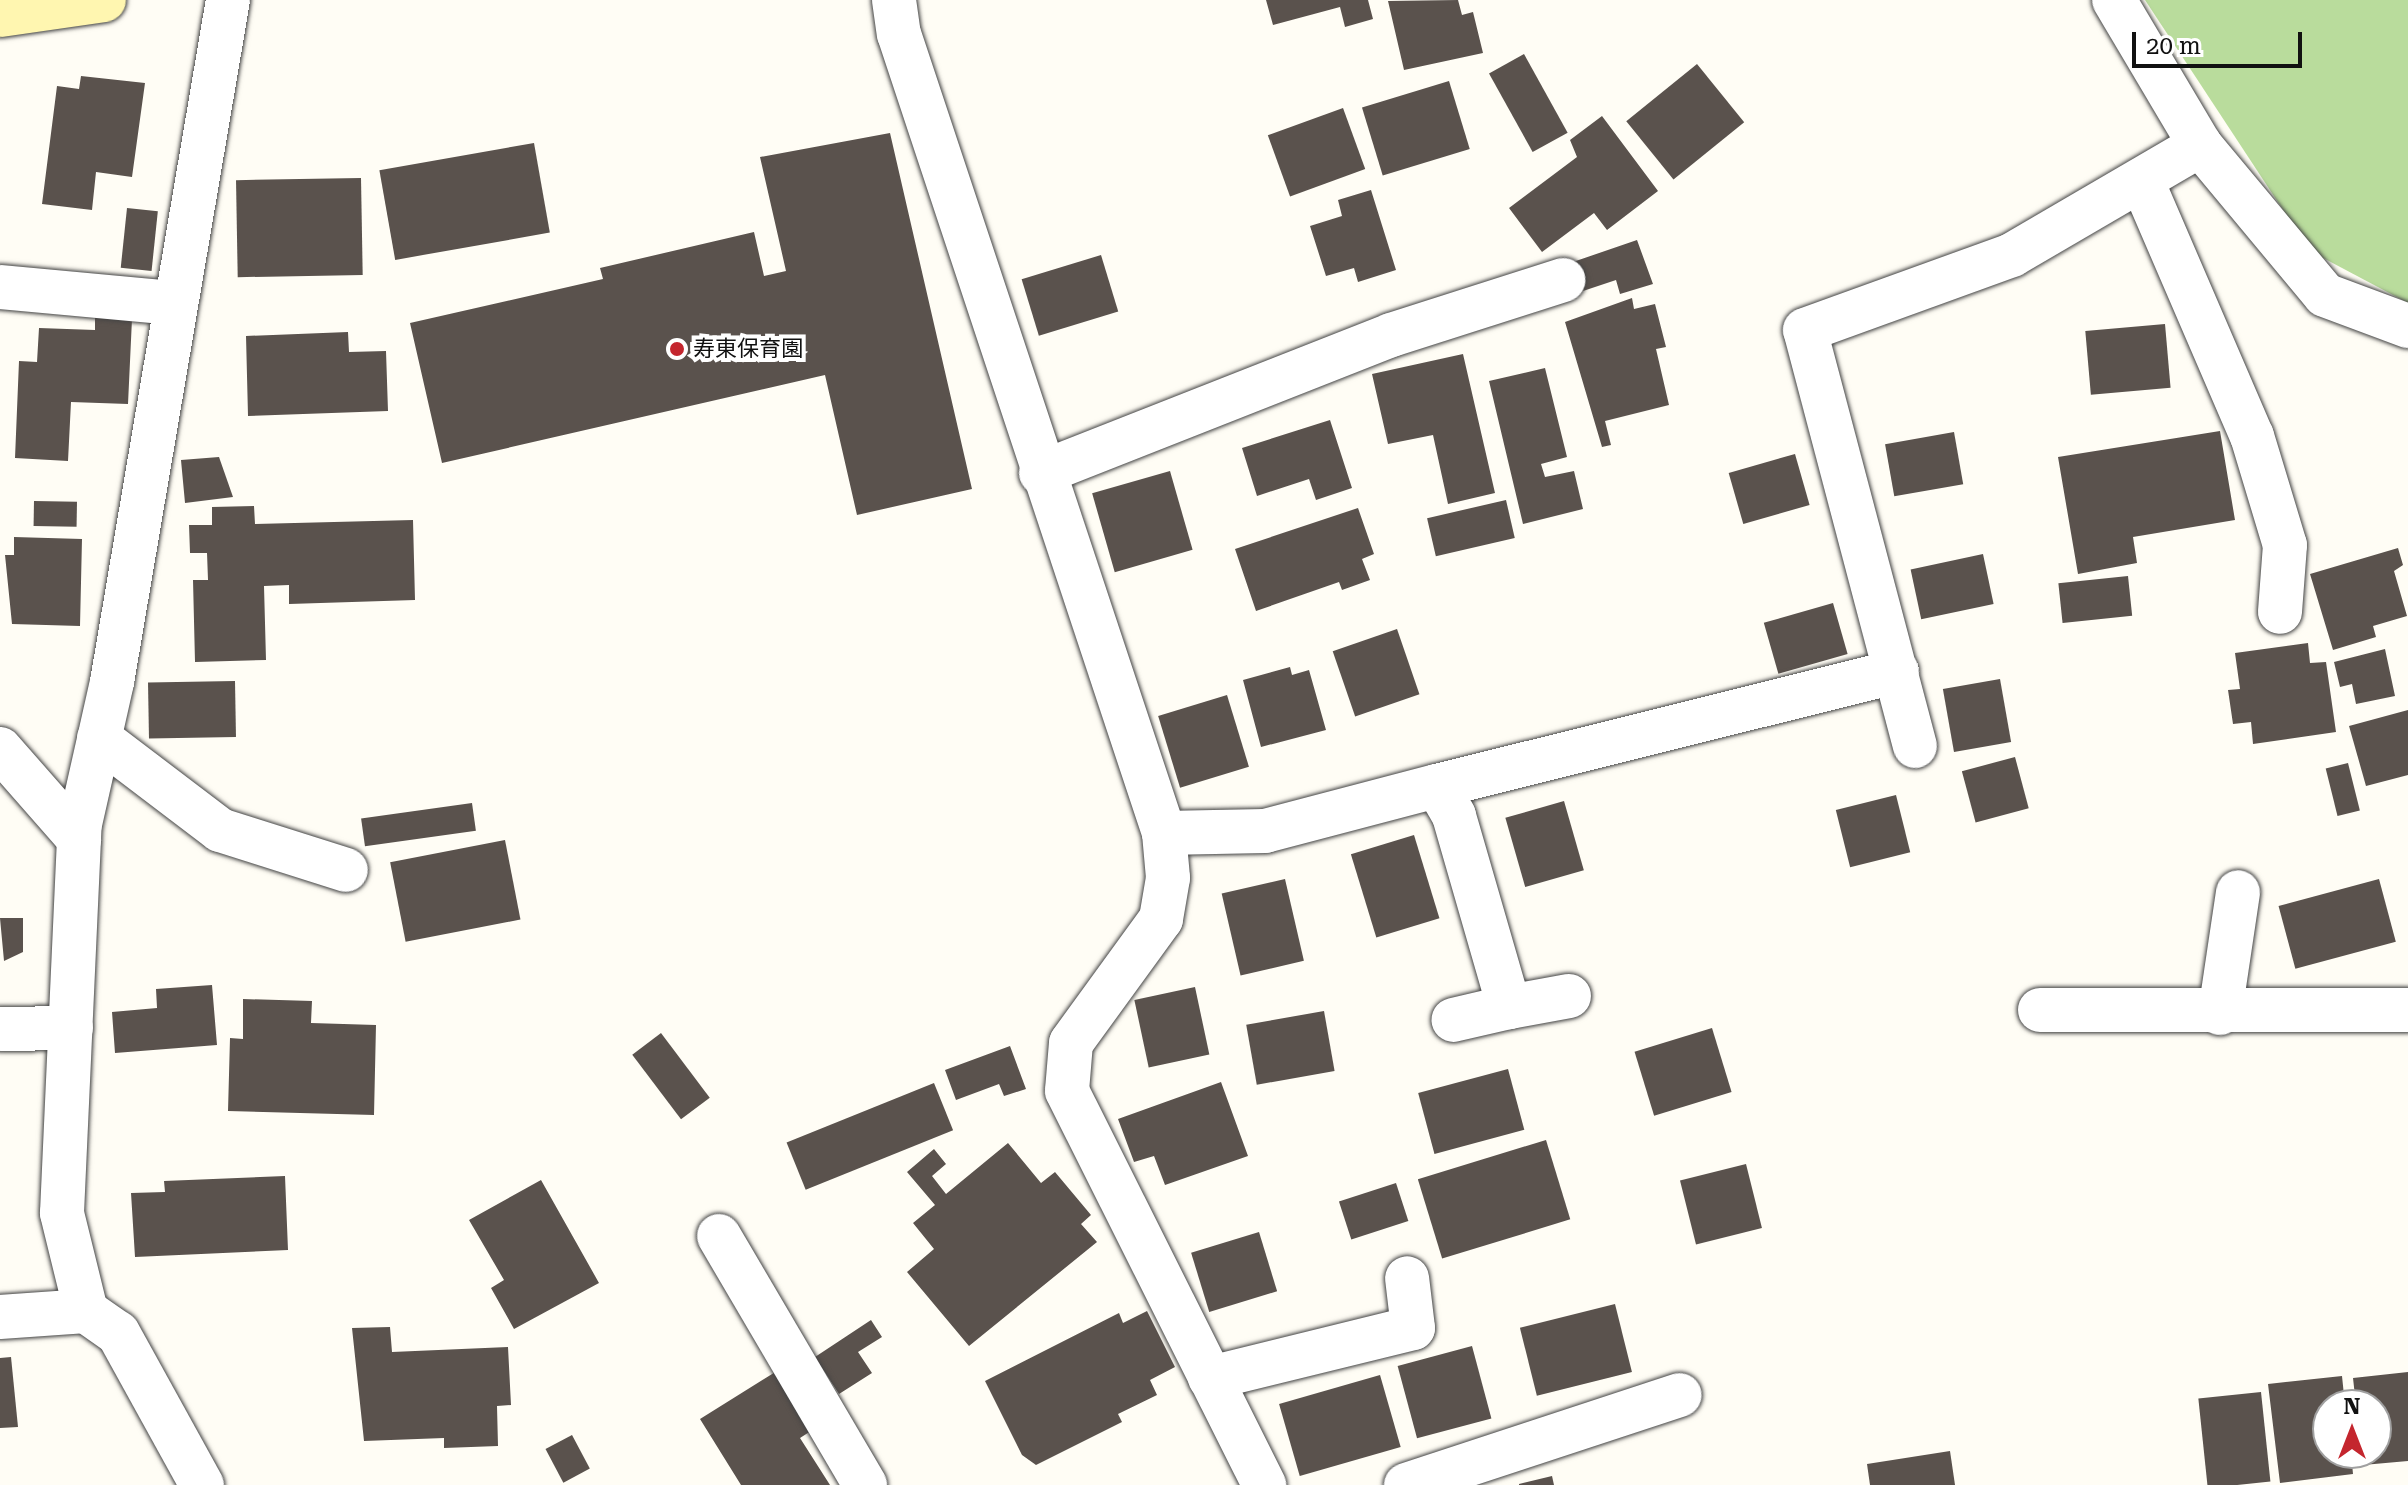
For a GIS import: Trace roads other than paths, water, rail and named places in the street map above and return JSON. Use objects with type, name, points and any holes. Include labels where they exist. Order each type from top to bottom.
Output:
[{"type":"main road","points":[[0,15],[104,0]]},
{"type":"street","points":[[86,1311],[62,1213],[79,839],[228,0]]},
{"type":"street","points":[[894,0],[1041,473],[1164,833],[1168,878],[1161,919],[1071,1043],[1067,1091],[1264,1485]]},
{"type":"street","points":[[2114,0],[2200,145],[2325,295],[2408,326]]},
{"type":"street","points":[[1915,746],[1805,330],[2012,255],[2200,145]]},
{"type":"street","points":[[2142,181],[2252,436],[2285,545],[2280,612]]},
{"type":"street","points":[[1041,473],[1391,335],[1563,280]]},
{"type":"street","points":[[0,287],[174,303]]},
{"type":"street","points":[[1164,833],[1265,831],[1897,671]]},
{"type":"street","points":[[99,738],[220,830],[346,870]]},
{"type":"street","points":[[0,749],[79,839]]},
{"type":"street","points":[[1437,786],[1454,816],[1509,1007]]},
{"type":"street","points":[[2220,1013],[2238,892]]},
{"type":"street","points":[[1453,1020],[1569,996]]},
{"type":"street","points":[[2040,1010],[2220,1013],[2408,1010]]},
{"type":"street","points":[[0,1029],[71,1028]]},
{"type":"street","points":[[719,1236],[865,1485]]},
{"type":"street","points":[[1210,1378],[1413,1328],[1407,1278]]},
{"type":"street","points":[[0,1317],[86,1311],[118,1333],[202,1485]]},
{"type":"street","points":[[1406,1485],[1680,1395]]},
{"type":"place","name":"寿東保育園","points":[[677,349]]}]
